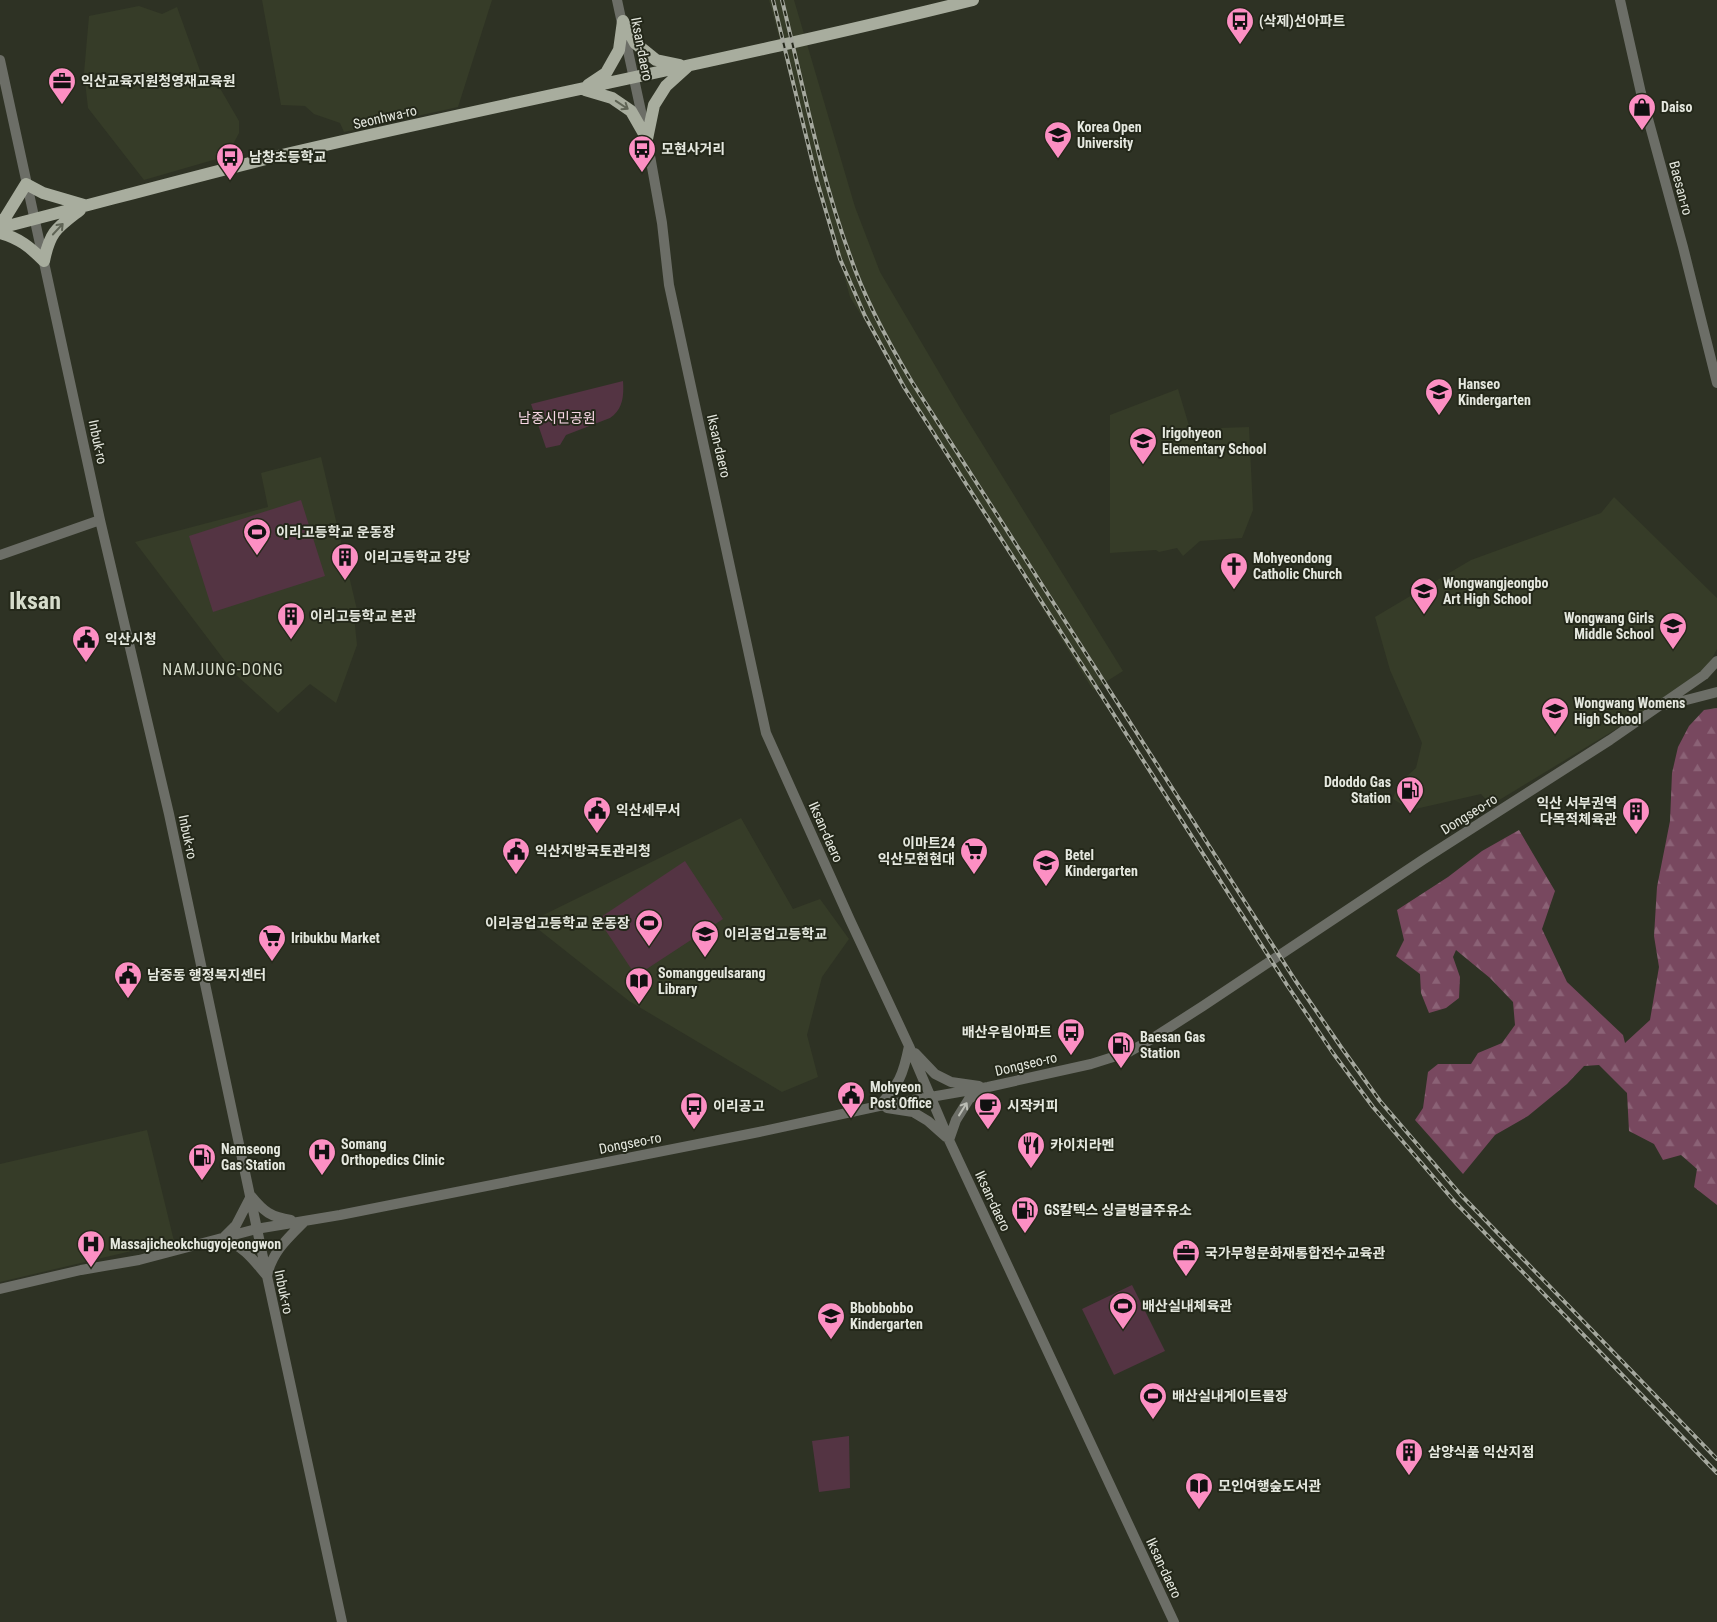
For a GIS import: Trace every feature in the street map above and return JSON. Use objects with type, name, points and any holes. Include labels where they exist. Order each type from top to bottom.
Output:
[{"type":"main road","name":"Seonhwa-ro","points":[[0,228],[281,156],[633,77],[780,47],[973,0]]},
{"type":"main road","points":[[623,22],[636,43],[656,60],[687,66]]},
{"type":"main road","points":[[582,89],[606,73],[619,50],[623,22]]},
{"type":"main road","points":[[647,139],[654,105],[666,86],[687,66]]},
{"type":"main road","points":[[582,89],[612,98],[631,111],[647,139]]},
{"type":"main road","points":[[0,222],[5,218],[26,184],[43,193],[86,206]]},
{"type":"main road","points":[[44,261],[48,243],[57,228],[86,206]]},
{"type":"main road","points":[[0,233],[13,236],[25,243],[44,261]]},
{"type":"street","name":"Iksan-daero","points":[[617,0],[647,139],[662,223],[669,285],[766,733],[950,1140],[1174,1622]]},
{"type":"street","name":"Baesan-ro","points":[[1620,0],[1642,93],[1717,383]]},
{"type":"street","name":"Inbuk-ro","points":[[0,60],[100,520],[169,814],[251,1196],[256,1228],[342,1622]]},
{"type":"street","points":[[0,555],[100,520]]},
{"type":"street","points":[[1659,707],[1704,674],[1717,661]]},
{"type":"street","points":[[1659,707],[1717,692]]},
{"type":"street","name":"Dongseo-ro","points":[[0,1289],[81,1270],[139,1260],[256,1228],[305,1221],[750,1134],[879,1106],[988,1087],[1091,1064],[1129,1052],[1158,1035],[1416,864],[1659,707]]},
{"type":"street","points":[[909,1046],[934,1074],[951,1082],[988,1087]]},
{"type":"street","points":[[879,1106],[896,1088],[905,1068],[909,1046]]},
{"type":"street","points":[[879,1106],[913,1112],[928,1121],[950,1140],[956,1120],[969,1099],[988,1087]]},
{"type":"street","points":[[267,1276],[248,1252],[223,1238],[238,1221],[251,1196],[262,1209],[275,1218],[305,1221]]},
{"type":"street","points":[[267,1276],[270,1262],[284,1242],[305,1221]]},
{"type":"shaded area","points":[[262,0],[492,0],[458,107],[344,132],[340,123],[314,114],[305,106],[281,105]]},
{"type":"shaded area","points":[[769,0],[794,0],[855,207],[880,272],[960,408],[1123,671],[1093,690],[850,297]]},
{"type":"shaded area","points":[[139,6],[162,14],[177,7],[203,79],[221,90],[239,121],[239,133],[227,156],[144,180],[88,108],[84,73],[89,16]]},
{"type":"shaded area","points":[[1178,389],[1190,429],[1249,427],[1253,510],[1242,538],[1200,541],[1183,556],[1177,548],[1159,552],[1156,550],[1110,553],[1110,415]]},
{"type":"shaded area","points":[[321,457],[358,614],[354,616],[357,645],[336,703],[310,684],[278,713],[234,673],[135,542],[268,507],[261,473]]},
{"type":"shaded area","points":[[1614,497],[1717,598],[1717,649],[1708,666],[1636,717],[1491,805],[1481,794],[1411,810],[1393,799],[1398,784],[1416,768],[1422,743],[1390,670],[1375,617],[1471,560],[1601,513]]},
{"type":"shaded area","name":"이리공업고등학교","points":[[741,818],[793,909],[820,899],[849,939],[822,977],[807,1035],[818,1077],[782,1092],[629,1001],[529,922]]},
{"type":"shaded area","points":[[147,1130],[174,1241],[0,1282],[0,1164]]},
{"type":"green space","name":"남중시민공원","points":[[623,381],[622,402],[618,411],[610,418],[566,435],[560,445],[546,448],[531,404]]},
{"type":"green space","name":"이리고등학교 운동장","points":[[301,500],[325,576],[213,612],[189,536]]},
{"type":"green space","points":[[1717,708],[1717,1205],[1694,1187],[1697,1169],[1681,1155],[1663,1160],[1654,1144],[1629,1131],[1627,1093],[1599,1065],[1584,1066],[1567,1084],[1528,1116],[1495,1135],[1463,1174],[1415,1120],[1423,1108],[1428,1072],[1438,1064],[1471,1064],[1478,1053],[1502,1043],[1515,1025],[1513,1002],[1490,978],[1456,950],[1453,957],[1460,977],[1459,998],[1446,1008],[1429,1013],[1421,993],[1420,974],[1396,956],[1404,940],[1397,910],[1448,877],[1482,851],[1519,830],[1555,891],[1542,929],[1567,982],[1623,1035],[1625,1043],[1650,1020],[1659,967],[1654,936],[1657,887],[1670,821],[1672,773],[1678,747],[1689,726],[1704,710]]},
{"type":"green space","name":"이리공업고등학교 운동장","points":[[685,861],[723,919],[636,976],[598,919]]},
{"type":"green space","name":"배산실내체육관","points":[[1132,1285],[1165,1351],[1114,1375],[1082,1309]]},
{"type":"green space","points":[[849,1436],[850,1488],[819,1492],[812,1441]]},
{"type":"railway","points":[[773,0],[817,181],[840,259],[865,316],[904,387],[1287,985],[1333,1053],[1373,1107],[1455,1202],[1717,1473]]},
{"type":"railway","points":[[782,0],[821,161],[839,225],[863,289],[886,336],[912,382],[1295,980],[1380,1101],[1461,1195],[1717,1459]]},
{"type":"place","name":"(삭제)선아파트","points":[[1240,45]]},
{"type":"place","name":"익산교육지원청영재교육원","points":[[62,105]]},
{"type":"place","name":"Daiso","points":[[1642,131]]},
{"type":"place","name":"Korea Open University","points":[[1058,159]]},
{"type":"place","name":"모현사거리","points":[[642,173]]},
{"type":"place","name":"남창초등학교","points":[[230,181]]},
{"type":"place","name":"Hanseo Kindergarten","points":[[1439,416]]},
{"type":"place","name":"Irigohyeon Elementary School","points":[[1143,465]]},
{"type":"place","name":"이리고등학교 운동장","points":[[257,556]]},
{"type":"place","name":"이리고등학교 강당","points":[[345,581]]},
{"type":"place","name":"Mohyeondong Catholic Church","points":[[1234,590]]},
{"type":"place","name":"Wongwangjeongbo Art High School","points":[[1424,615]]},
{"type":"place","name":"이리고등학교 본관","points":[[291,640]]},
{"type":"place","name":"Wongwang Girls Middle School","points":[[1673,650]]},
{"type":"place","name":"익산시청","points":[[86,663]]},
{"type":"place","name":"Wongwang Womens High School","points":[[1555,735]]},
{"type":"place","name":"Ddoddo Gas Station","points":[[1410,814]]},
{"type":"place","name":"익산세무서","points":[[597,834]]},
{"type":"place","name":"익산 서부권역 다목적체육관","points":[[1636,835]]},
{"type":"place","name":"익산지방국토관리청","points":[[516,875]]},
{"type":"place","name":"이마트24 익산모현현대","points":[[974,875]]},
{"type":"place","name":"Betel Kindergarten","points":[[1046,887]]},
{"type":"place","name":"이리공업고등학교 운동장","points":[[649,947]]},
{"type":"place","name":"이리공업고등학교","points":[[705,958]]},
{"type":"place","name":"Iribukbu Market","points":[[272,962]]},
{"type":"place","name":"남중동 행정복지센터","points":[[128,999]]},
{"type":"place","name":"Somanggeulsarang Library","points":[[639,1005]]},
{"type":"place","name":"배산우림아파트","points":[[1071,1056]]},
{"type":"place","name":"Baesan Gas Station","points":[[1121,1069]]},
{"type":"place","name":"Mohyeon Post Office","points":[[851,1119]]},
{"type":"place","name":"이리공고","points":[[694,1130]]},
{"type":"place","name":"시작커피","points":[[988,1130]]},
{"type":"place","name":"카이치라멘","points":[[1031,1169]]},
{"type":"place","name":"Somang Orthopedics Clinic","points":[[322,1176]]},
{"type":"place","name":"Namseong Gas Station","points":[[202,1181]]},
{"type":"place","name":"GS칼텍스 싱글벙글주유소","points":[[1025,1234]]},
{"type":"place","name":"Massajicheokchugyojeongwon","points":[[91,1268]]},
{"type":"place","name":"국가무형문화재통합전수교육관","points":[[1186,1277]]},
{"type":"place","name":"배산실내체육관","points":[[1123,1330]]},
{"type":"place","name":"Bbobbobbo Kindergarten","points":[[831,1340]]},
{"type":"place","name":"배산실내게이트볼장","points":[[1153,1420]]},
{"type":"place","name":"삼양식품 익산지점","points":[[1409,1476]]},
{"type":"place","name":"모인여행숲도서관","points":[[1199,1510]]},
{"type":"district","name":"Iksan","points":[[35,601]]},
{"type":"district","name":"NAMJUNG-DONG","points":[[223,669]]}]
